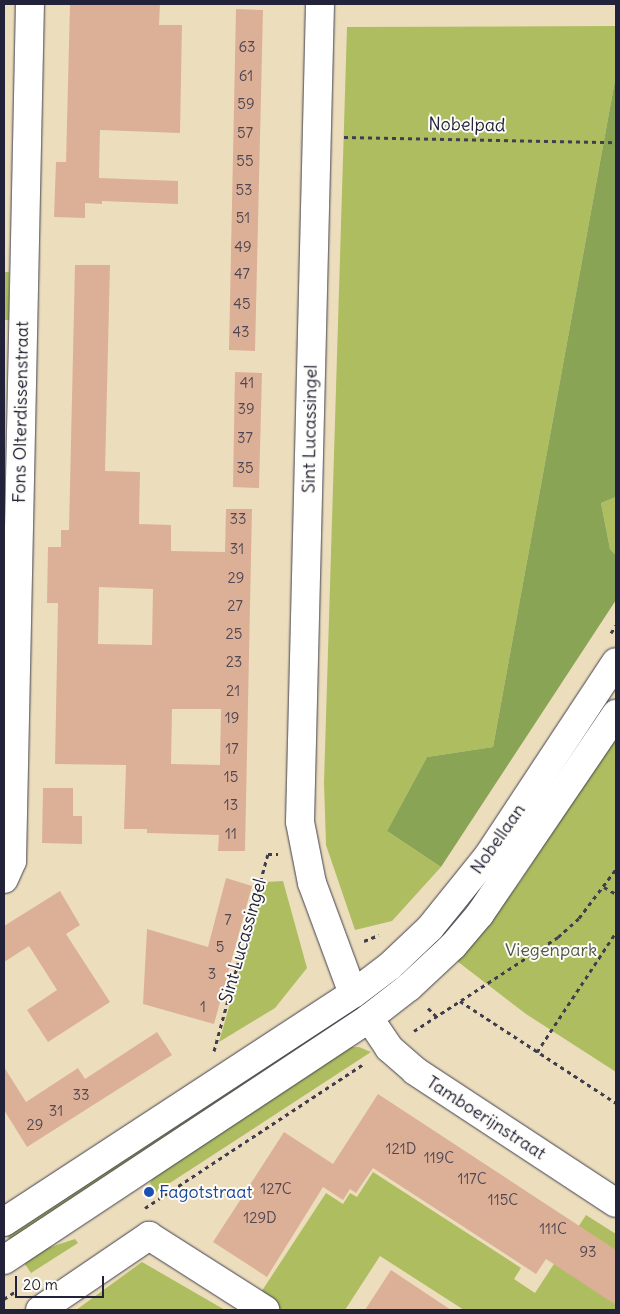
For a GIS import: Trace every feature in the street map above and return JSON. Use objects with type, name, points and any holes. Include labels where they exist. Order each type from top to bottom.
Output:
[{"type":"street","name":"Fons Olterdissenstraat","points":[[4,879],[12,861],[14,262],[30,4]]},
{"type":"street","name":"Sint Lucassingel","points":[[320,4],[300,822],[304,854],[325,922],[353,994]]},
{"type":"street","name":"Nobellaan","points":[[353,994],[407,951],[453,902],[518,812],[616,662]]},
{"type":"street","name":"Nobellaan","points":[[369,1018],[428,970],[480,914],[616,714]]},
{"type":"street","points":[[4,1222],[353,994]]},
{"type":"street","points":[[4,1260],[369,1018]]},
{"type":"street","name":"Tamboerijnstraat","points":[[369,1018],[389,1048],[415,1071],[616,1203]]},
{"type":"street","points":[[40,1310],[149,1236],[265,1310]]},
{"type":"path","name":"Nobelpad","points":[[318,136],[616,142]]},
{"type":"path","name":"Sint Lucassingel","points":[[216,1054],[212,1049],[268,854],[304,854]]},
{"type":"path","points":[[604,886],[616,894]]},
{"type":"path","points":[[537,1052],[616,932]]},
{"type":"path","points":[[460,1001],[616,1103]]},
{"type":"green space","points":[[616,26],[616,75],[493,747],[427,757],[387,831],[441,867],[392,921],[355,930],[326,845],[324,783],[347,27]]},
{"type":"green space","points":[[616,75],[616,497],[601,503],[610,549],[616,555],[616,600],[441,867],[387,831],[427,757],[493,747]]},
{"type":"green space","points":[[4,272],[9,272],[9,320],[4,320]]},
{"type":"green space","points":[[616,497],[616,555],[610,549],[601,503]]},
{"type":"green space","name":"Viegenpark","points":[[616,733],[616,1072],[526,1014],[453,958],[492,918],[520,882]]},
{"type":"green space","points":[[283,881],[307,968],[275,1008],[219,1042],[265,882]]},
{"type":"green space","points":[[347,1009],[354,1020],[12,1243],[5,1232]]},
{"type":"green space","points":[[347,1047],[359,1047],[371,1052],[156,1192],[150,1183],[160,1166]]},
{"type":"green space","points":[[373,1172],[521,1268],[514,1279],[535,1293],[586,1215],[616,1234],[616,1310],[464,1310],[380,1256],[345,1310],[259,1310],[252,1306],[326,1193],[343,1204],[350,1193],[357,1197]]},
{"type":"green space","points":[[75,1239],[78,1243],[31,1273],[20,1257]]},
{"type":"green space","points":[[142,1262],[225,1310],[76,1310]]},
{"type":"building","points":[[70,4],[160,4],[159,25],[182,25],[180,133],[100,130],[99,178],[178,181],[178,204],[102,201],[102,204],[85,203],[85,218],[54,217],[56,162],[66,162]]},
{"type":"building","points":[[236,9],[263,10],[255,351],[229,350]]},
{"type":"building","points":[[75,265],[110,265],[105,471],[140,472],[139,524],[171,525],[171,551],[225,552],[226,509],[252,509],[245,851],[218,851],[219,835],[147,833],[147,829],[124,829],[126,765],[55,764],[58,603],[47,603],[48,547],[61,547],[61,530],[69,530]],"holes":[[[99,587],[153,589],[152,645],[98,644]],[[172,709],[221,709],[220,765],[171,764]]]},
{"type":"building","points":[[235,372],[262,373],[259,488],[233,487]]},
{"type":"building","points":[[43,788],[73,788],[73,816],[82,816],[82,844],[42,843]]},
{"type":"building","points":[[226,878],[252,886],[214,1024],[143,1004],[147,929],[208,947]]},
{"type":"building","points":[[60,891],[80,925],[66,934],[110,1002],[48,1042],[27,1010],[57,990],[29,946],[4,962],[4,926]]},
{"type":"building","points":[[157,1032],[172,1055],[27,1147],[4,1110],[4,1067],[26,1102],[78,1068],[85,1079]]},
{"type":"building","points":[[378,1094],[616,1250],[616,1305],[546,1259],[536,1274],[373,1168],[356,1193],[350,1189],[343,1200],[323,1187],[267,1277],[213,1242],[284,1132],[333,1164]]},
{"type":"building","points":[[391,1270],[451,1310],[365,1310]]},
{"type":"place","name":"Fagotstraat","points":[[149,1192]]}]
